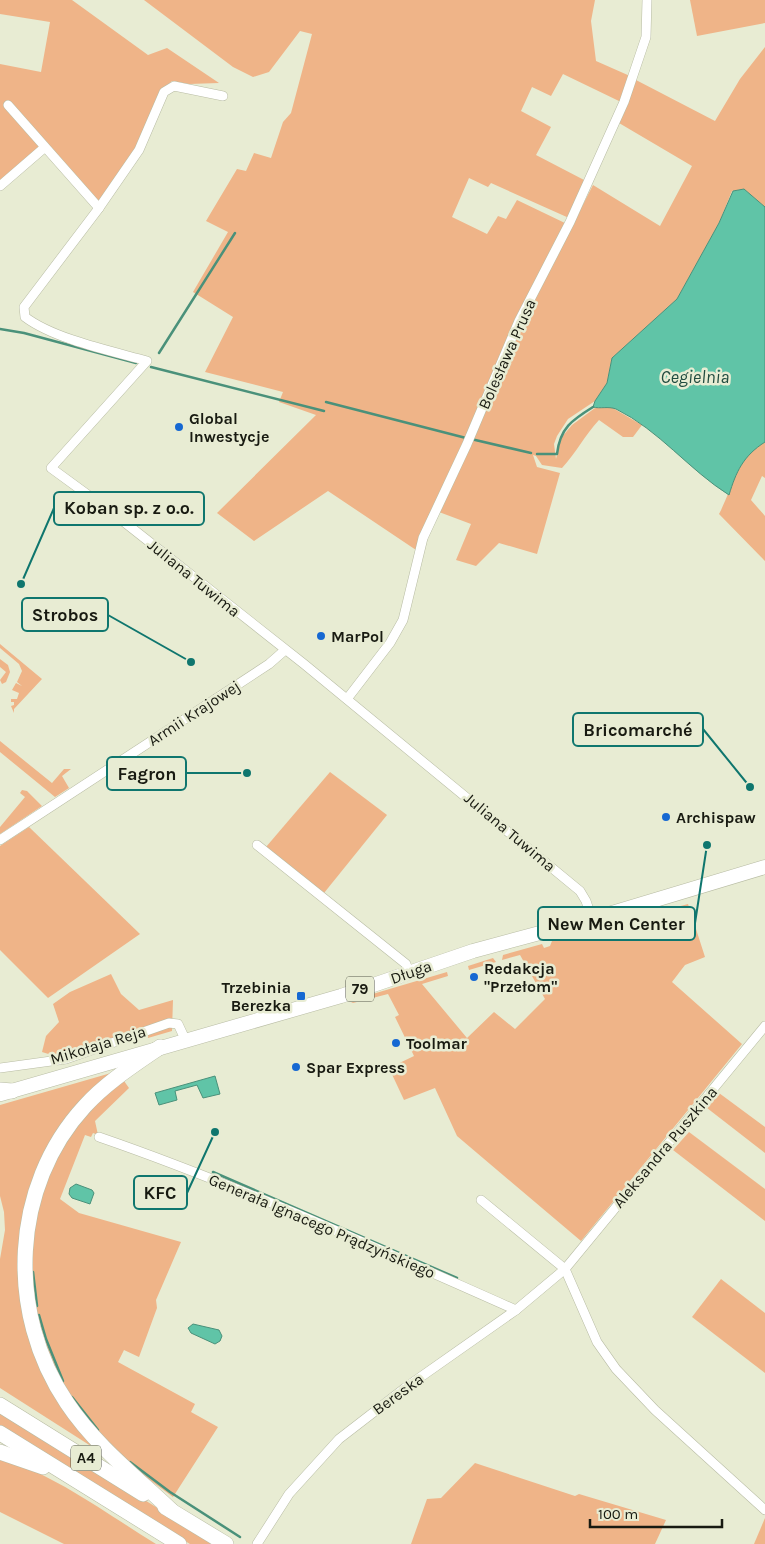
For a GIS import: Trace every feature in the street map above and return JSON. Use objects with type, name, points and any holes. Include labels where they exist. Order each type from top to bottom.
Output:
[{"type":"highway","points":[[160,1047],[104,1088],[86,1106],[58,1140],[47,1162],[34,1197],[26,1230],[24,1256],[25,1286],[32,1324],[43,1356],[66,1402],[99,1442],[172,1512]]},
{"type":"highway","name":"A4","points":[[0,1405],[226,1544]]},
{"type":"highway","name":"A4","points":[[0,1434],[179,1544]]},
{"type":"highway","points":[[0,1452],[75,1479]]},
{"type":"main road","name":"Długa","points":[[4,1092],[341,996],[481,949],[592,919],[765,868]]},
{"type":"street","name":"Bolesława Prusa","points":[[347,699],[390,643],[402,620],[423,538],[474,428],[519,321],[574,213],[624,102],[646,37],[647,0]]},
{"type":"street","name":"Juliana Tuwima","points":[[223,96],[174,86],[164,92],[139,150],[24,307],[25,317],[34,324],[78,341],[147,361],[51,468],[114,514],[347,699],[571,883],[584,897],[592,919]]},
{"type":"street","points":[[8,105],[98,208]]},
{"type":"street","points":[[0,186],[44,148]]},
{"type":"street","name":"Armii Krajowej","points":[[0,840],[270,664],[285,650]]},
{"type":"street","points":[[257,845],[406,964],[409,973]]},
{"type":"street","name":"Mikołaja Reja","points":[[0,1068],[66,1059],[169,1023],[178,1024],[185,1040]]},
{"type":"street","name":"Aleksandra Puszkina","points":[[565,1269],[765,1026]]},
{"type":"street","name":"Generała Ignacego Prądzyńskiego","points":[[98,1137],[183,1166],[255,1195],[516,1310]]},
{"type":"street","points":[[481,1200],[565,1269],[597,1342],[616,1369],[654,1410],[765,1510]]},
{"type":"street","name":"Bereska","points":[[259,1540],[289,1494],[339,1439],[405,1388],[516,1310],[565,1269]]},
{"type":"shaded area","points":[[0,0],[72,0],[148,55],[167,48],[219,83],[189,84],[172,81],[162,91],[136,147],[99,202],[46,143],[0,181],[0,64],[41,72],[50,22],[0,14]]},
{"type":"shaded area","points":[[144,0],[595,0],[591,21],[596,61],[630,76],[621,102],[563,74],[551,96],[532,87],[521,111],[551,127],[536,155],[586,181],[569,218],[491,183],[488,187],[469,178],[452,217],[487,234],[498,216],[506,219],[517,200],[567,224],[521,326],[593,185],[660,226],[692,166],[619,123],[636,80],[715,121],[740,79],[765,47],[765,207],[744,189],[732,191],[719,223],[677,299],[612,358],[607,383],[595,401],[568,419],[557,436],[554,444],[556,459],[561,438],[572,425],[595,408],[611,407],[642,425],[633,437],[623,437],[599,420],[562,468],[542,465],[536,456],[533,455],[537,467],[560,473],[537,554],[499,543],[476,566],[456,560],[471,524],[439,512],[416,550],[328,491],[254,541],[217,513],[316,415],[279,402],[283,392],[205,372],[233,317],[193,292],[228,232],[206,221],[237,169],[246,171],[254,153],[271,158],[283,122],[291,113],[312,34],[300,31],[269,72],[253,77],[233,67]]},
{"type":"shaded area","points":[[690,0],[765,0],[765,23],[697,36]]},
{"type":"shaded area","points":[[765,442],[765,478],[762,476],[751,500],[765,516],[765,561],[719,514],[741,465],[755,449]]},
{"type":"shaded area","points":[[0,644],[42,679],[14,709],[14,713],[11,706],[14,705],[14,702],[11,702],[11,699],[17,699],[19,693],[12,690],[16,683],[22,686],[17,682],[22,671],[19,664],[0,648]]},
{"type":"shaded area","points":[[0,659],[8,665],[10,672],[6,682],[2,684],[0,680],[6,672],[0,667]]},
{"type":"shaded area","points":[[0,741],[52,783],[64,769],[71,769],[62,776],[69,788],[55,797],[0,752]]},
{"type":"shaded area","points":[[330,772],[387,815],[324,893],[266,847]]},
{"type":"shaded area","points":[[22,790],[27,791],[42,806],[0,834],[0,827],[25,797],[20,793]]},
{"type":"shaded area","points":[[29,827],[140,934],[48,998],[0,950],[0,846]]},
{"type":"shaded area","points":[[688,904],[705,957],[685,965],[672,982],[742,1044],[581,1241],[457,1136],[435,1088],[404,1100],[389,1068],[414,1056],[395,1017],[399,1015],[388,994],[353,1003],[349,1001],[447,972],[448,976],[422,984],[467,1038],[494,1012],[515,1029],[545,999],[520,955],[502,960],[503,955],[542,944],[544,948],[550,946],[552,941]]},
{"type":"shaded area","points":[[493,958],[496,962],[469,970],[468,966]]},
{"type":"shaded area","points":[[111,974],[121,994],[139,1010],[173,1000],[172,1031],[148,1038],[135,1031],[58,1057],[42,1052],[46,1036],[59,1022],[53,1004],[70,992]]},
{"type":"shaded area","points":[[118,1071],[36,1177],[25,1314],[94,1448],[0,1388],[0,1259],[5,1230],[4,1212],[0,1196],[0,1105]]},
{"type":"shaded area","points":[[124,1081],[129,1088],[95,1121],[98,1135],[93,1133],[91,1137],[85,1135],[60,1199],[79,1213],[181,1242],[156,1300],[157,1308],[139,1357],[124,1350],[118,1362],[195,1404],[191,1412],[218,1427],[173,1497],[124,1461],[99,1436],[59,1380],[38,1323],[30,1257],[43,1183],[76,1124],[118,1082],[120,1084]]},
{"type":"shaded area","points":[[719,1093],[765,1127],[765,1153],[707,1108]]},
{"type":"shaded area","points":[[689,1132],[765,1189],[765,1221],[673,1150]]},
{"type":"shaded area","points":[[721,1279],[765,1313],[765,1373],[692,1317]]},
{"type":"shaded area","points":[[0,1411],[216,1544],[190,1544],[0,1427]]},
{"type":"shaded area","points":[[0,1458],[21,1465],[61,1485],[156,1544],[64,1544],[0,1512]]},
{"type":"shaded area","points":[[475,1463],[575,1496],[579,1494],[666,1520],[655,1544],[411,1544],[427,1499],[441,1498]]},
{"type":"shaded area","points":[[765,1518],[765,1544],[754,1544]]},
{"type":"water","name":"Cegielnia","points":[[744,189],[765,207],[765,442],[757,447],[741,465],[729,495],[632,418],[613,408],[593,407],[607,383],[612,358],[677,299],[719,223],[733,191]]},
{"type":"water","points":[[215,1076],[220,1094],[203,1098],[197,1085],[175,1091],[177,1100],[159,1105],[155,1093]]},
{"type":"water","points":[[76,1184],[92,1190],[94,1193],[90,1204],[72,1198],[69,1194],[70,1188]]},
{"type":"water","points":[[193,1324],[219,1330],[222,1336],[220,1341],[215,1344],[191,1333],[188,1328]]},
{"type":"waterway","points":[[159,353],[235,233]]},
{"type":"waterway","points":[[0,329],[24,333],[136,363]]},
{"type":"waterway","points":[[151,367],[324,411]]},
{"type":"waterway","points":[[326,402],[466,438]]},
{"type":"waterway","points":[[537,454],[557,454],[564,431],[579,416],[593,407]]},
{"type":"waterway","points":[[471,439],[531,453]]},
{"type":"waterway","points":[[213,1172],[457,1278]]},
{"type":"waterway","points":[[33,1272],[37,1306]]},
{"type":"waterway","points":[[39,1315],[46,1339],[63,1381]]},
{"type":"waterway","points":[[72,1397],[98,1430]]},
{"type":"waterway","points":[[130,1462],[170,1492],[240,1537]]},
{"type":"place","name":"Global Inwestycje","points":[[179,427]]},
{"type":"place","name":"Koban sp. z o.o.","points":[[21,584]]},
{"type":"place","name":"MarPol","points":[[321,636]]},
{"type":"place","name":"Strobos","points":[[191,662]]},
{"type":"place","name":"Fagron","points":[[247,773]]},
{"type":"place","name":"Bricomarché","points":[[750,787]]},
{"type":"place","name":"Archispaw","points":[[666,817]]},
{"type":"place","name":"New Men Center","points":[[707,845]]},
{"type":"place","name":"Redakcja \"Przełom\"","points":[[474,977]]},
{"type":"place","name":"Trzebinia Berezka","points":[[301,996]]},
{"type":"place","name":"Toolmar","points":[[396,1043]]},
{"type":"place","name":"Spar Express","points":[[296,1067]]},
{"type":"place","name":"KFC","points":[[215,1132]]}]
